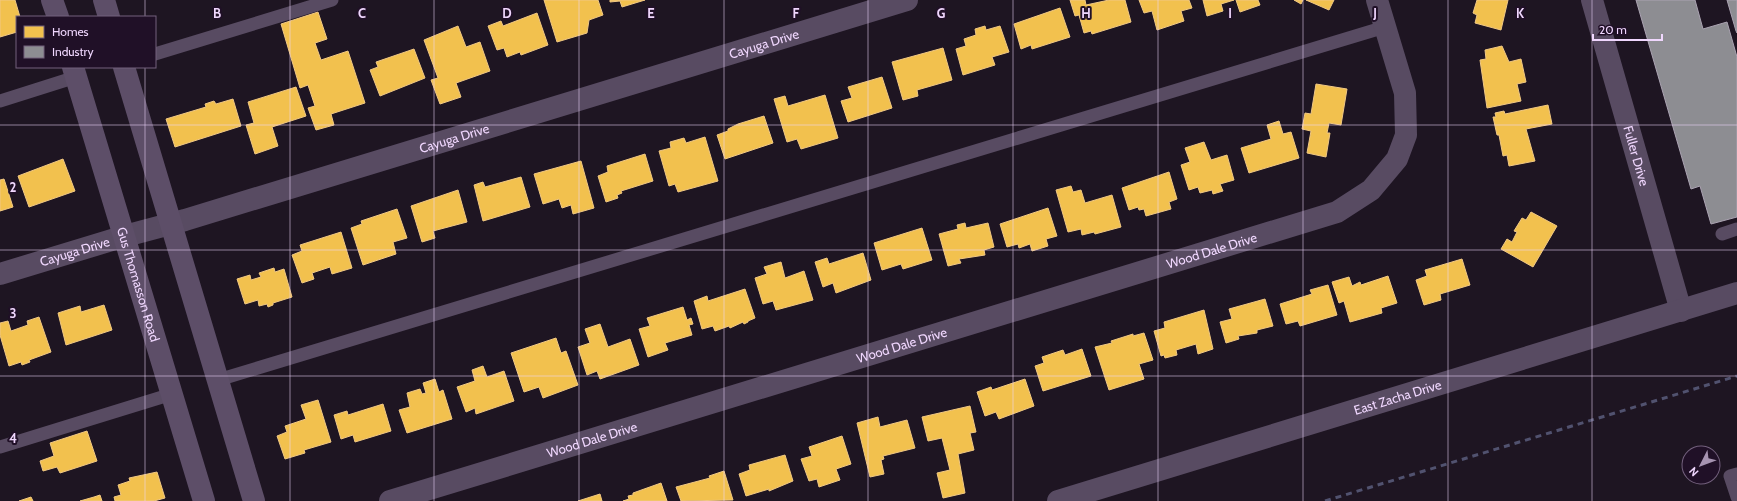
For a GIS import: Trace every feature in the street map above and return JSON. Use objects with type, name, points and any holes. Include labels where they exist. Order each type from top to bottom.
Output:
[{"type":"main road","points":[[52,0],[58,16]]},
{"type":"main road","points":[[104,0],[109,16]]},
{"type":"main road","points":[[124,68],[254,501]]},
{"type":"main road","name":"Gus Thomasson Road","points":[[74,72],[125,236],[204,501]]},
{"type":"street","name":"Cayuga Drive","points":[[0,274],[125,236],[172,224],[907,0]]},
{"type":"street","name":"Wood Dale Drive","points":[[390,501],[1337,212],[1371,190],[1397,159],[1406,136],[1405,93],[1377,0]]},
{"type":"street","name":"Fuller Drive","points":[[1592,0],[1681,311]]},
{"type":"street","name":"East Zacha Drive","points":[[1058,501],[1737,294]]},
{"type":"lane","points":[[156,54],[332,0]]},
{"type":"lane","points":[[218,380],[1385,27]]},
{"type":"lane","points":[[0,101],[74,72]]},
{"type":"lane","points":[[1722,234],[1737,229]]},
{"type":"lane","points":[[0,447],[172,394]]},
{"type":"lane","points":[[1737,474],[1730,476],[1737,498]]},
{"type":"building: Homes","points":[[0,0],[15,0],[20,16],[16,16],[16,32],[0,37]]},
{"type":"building: Homes","points":[[544,0],[598,0],[603,15],[589,20],[587,33],[557,42]]},
{"type":"building: Homes","points":[[610,0],[645,0],[622,7],[620,1],[610,2]]},
{"type":"building: Homes","points":[[1070,0],[1085,0],[1086,5],[1109,0],[1125,0],[1131,22],[1092,34],[1091,31],[1084,33],[1079,15],[1075,16]]},
{"type":"building: Homes","points":[[1139,0],[1189,0],[1192,8],[1181,11],[1184,21],[1157,30],[1152,11],[1144,13]]},
{"type":"building: Homes","points":[[1203,0],[1234,0],[1221,4],[1223,11],[1207,16]]},
{"type":"building: Homes","points":[[1236,0],[1258,0],[1260,5],[1240,12]]},
{"type":"building: Homes","points":[[1294,0],[1303,0],[1301,4]]},
{"type":"building: Homes","points":[[1306,0],[1334,0],[1329,10]]},
{"type":"building: Homes","points":[[1477,0],[1508,0],[1501,30],[1475,23],[1477,15],[1473,13]]},
{"type":"building: Homes","points":[[1060,8],[1070,37],[1032,49],[1031,45],[1021,49],[1014,24]]},
{"type":"building: Homes","points":[[318,12],[327,39],[315,43],[321,60],[348,51],[365,103],[331,114],[334,125],[316,130],[308,108],[315,106],[308,85],[300,88],[281,24]]},
{"type":"building: Homes","points":[[537,13],[548,45],[521,55],[520,52],[507,57],[504,48],[497,50],[488,26],[501,21],[503,26]]},
{"type":"building: Homes","points":[[458,26],[466,47],[480,42],[490,71],[456,83],[461,97],[440,104],[431,80],[438,78],[424,40]]},
{"type":"building: Homes","points":[[985,26],[986,30],[1000,26],[1009,52],[992,57],[995,65],[963,75],[956,49],[966,46],[964,39],[976,35],[975,29]]},
{"type":"building: Homes","points":[[1502,46],[1509,62],[1521,59],[1526,82],[1517,84],[1521,101],[1487,108],[1480,60],[1486,59],[1485,50]]},
{"type":"building: Homes","points":[[943,48],[952,80],[917,90],[918,96],[903,100],[892,62]]},
{"type":"building: Homes","points":[[414,49],[425,78],[380,96],[370,70],[378,67],[376,62]]},
{"type":"building: Homes","points":[[882,77],[892,108],[848,122],[841,101],[852,98],[848,87]]},
{"type":"building: Homes","points":[[1316,84],[1347,89],[1341,125],[1329,123],[1327,133],[1330,133],[1326,157],[1307,153],[1311,131],[1302,129],[1305,113],[1311,114]]},
{"type":"building: Homes","points":[[296,87],[306,116],[272,127],[278,146],[255,154],[246,125],[254,123],[248,102]]},
{"type":"building: Homes","points":[[825,95],[838,138],[801,149],[797,139],[787,142],[774,99],[785,96],[788,106]]},
{"type":"building: Homes","points":[[233,99],[241,126],[175,147],[166,119],[206,107],[205,104],[214,101],[216,104]]},
{"type":"building: Homes","points":[[1548,105],[1552,124],[1526,129],[1535,161],[1509,166],[1507,155],[1503,156],[1499,135],[1497,135],[1493,117],[1496,117],[1495,113],[1504,111],[1505,114]]},
{"type":"building: Homes","points":[[764,116],[773,143],[725,159],[717,135],[728,131],[728,129],[738,124]]},
{"type":"building: Homes","points":[[1279,121],[1283,134],[1291,132],[1299,158],[1249,173],[1241,148],[1271,139],[1267,125]]},
{"type":"building: Homes","points":[[705,137],[718,181],[678,192],[675,184],[669,186],[659,151],[671,148],[670,142],[684,138],[686,143]]},
{"type":"building: Homes","points":[[1204,142],[1211,160],[1227,155],[1234,180],[1220,184],[1223,191],[1213,194],[1212,190],[1200,193],[1198,187],[1189,190],[1181,165],[1190,162],[1185,148]]},
{"type":"building: Homes","points":[[645,154],[653,181],[621,191],[622,193],[617,195],[618,198],[606,202],[598,176],[608,172],[607,166]]},
{"type":"building: Homes","points":[[63,159],[75,191],[29,207],[18,176]]},
{"type":"building: Homes","points":[[581,161],[594,208],[573,214],[571,205],[562,208],[559,199],[543,204],[534,174]]},
{"type":"building: Homes","points":[[1169,172],[1177,199],[1169,202],[1171,209],[1146,216],[1144,209],[1139,210],[1138,207],[1129,210],[1122,188]]},
{"type":"building: Homes","points":[[521,177],[530,207],[483,221],[474,185],[483,182],[485,187]]},
{"type":"building: Homes","points":[[4,179],[13,207],[0,211],[0,180]]},
{"type":"building: Homes","points":[[1071,186],[1073,192],[1081,190],[1085,203],[1112,195],[1121,227],[1095,234],[1094,232],[1082,235],[1081,229],[1068,232],[1056,190]]},
{"type":"building: Homes","points":[[458,190],[467,222],[433,231],[435,238],[422,242],[411,206]]},
{"type":"building: Homes","points":[[1048,208],[1057,236],[1046,239],[1048,246],[1032,251],[1030,244],[1019,248],[1018,244],[1007,247],[1000,224]]},
{"type":"building: Homes","points":[[397,209],[407,238],[393,242],[396,254],[363,265],[351,228],[362,224],[361,221]]},
{"type":"building: Homes","points":[[1531,212],[1557,226],[1533,267],[1501,249],[1507,239],[1512,242],[1517,232],[1514,231],[1522,218],[1526,220]]},
{"type":"building: Homes","points":[[965,223],[966,228],[988,223],[994,247],[984,250],[985,255],[959,259],[961,263],[948,266],[939,234],[958,229],[957,225]]},
{"type":"building: Homes","points":[[922,228],[932,260],[903,269],[901,264],[882,270],[874,243]]},
{"type":"building: Homes","points":[[341,232],[352,268],[332,274],[330,267],[312,273],[314,279],[302,283],[292,255],[302,251],[300,245]]},
{"type":"building: Homes","points":[[863,253],[871,280],[836,293],[833,283],[823,287],[815,262],[827,258],[829,264]]},
{"type":"building: Homes","points":[[1462,259],[1470,285],[1440,294],[1441,300],[1424,305],[1416,280],[1427,276],[1425,270]]},
{"type":"building: Homes","points":[[781,262],[785,278],[804,271],[813,300],[776,310],[773,301],[763,304],[755,278],[767,274],[764,267]]},
{"type":"building: Homes","points":[[274,268],[275,272],[284,269],[292,297],[273,303],[273,305],[268,307],[267,304],[259,306],[258,300],[245,304],[237,279],[250,275],[251,280],[261,277],[259,273]]},
{"type":"building: Homes","points":[[1388,276],[1397,303],[1381,308],[1382,313],[1350,322],[1344,301],[1339,303],[1332,282],[1349,277],[1352,286],[1360,282],[1361,285]]},
{"type":"building: Homes","points":[[1328,285],[1337,315],[1300,326],[1298,321],[1286,324],[1280,304],[1312,294],[1310,290]]},
{"type":"building: Homes","points":[[745,289],[755,318],[744,324],[743,322],[730,328],[729,326],[715,331],[713,326],[702,329],[694,301],[707,296],[708,301]]},
{"type":"building: Homes","points":[[1265,299],[1273,326],[1257,330],[1257,333],[1238,336],[1239,339],[1226,343],[1220,322],[1232,319],[1229,309]]},
{"type":"building: Homes","points":[[104,305],[112,330],[66,345],[58,313],[80,306],[81,312]]},
{"type":"building: Homes","points":[[683,307],[687,320],[691,318],[693,324],[689,325],[692,335],[665,343],[668,350],[648,357],[639,329],[650,326],[647,318]]},
{"type":"building: Homes","points":[[1204,310],[1213,349],[1198,354],[1196,344],[1176,350],[1177,355],[1165,358],[1164,355],[1161,356],[1154,331],[1165,328],[1164,322]]},
{"type":"building: Homes","points":[[39,317],[51,352],[29,360],[30,362],[22,365],[21,362],[9,366],[0,335],[0,323],[8,321],[11,331],[28,325],[27,321]]},
{"type":"building: Homes","points":[[600,324],[608,347],[630,339],[639,365],[600,379],[597,371],[587,375],[578,347],[590,343],[585,329]]},
{"type":"building: Homes","points":[[1144,333],[1153,360],[1139,364],[1144,379],[1109,390],[1095,347],[1112,343],[1111,341],[1133,334],[1133,336]]},
{"type":"building: Homes","points":[[556,338],[561,353],[566,351],[578,385],[543,398],[539,387],[524,392],[511,353]]},
{"type":"building: Homes","points":[[1082,349],[1091,376],[1043,391],[1035,366],[1044,363],[1042,357],[1063,350],[1065,355]]},
{"type":"building: Homes","points":[[483,366],[487,377],[504,371],[514,401],[476,414],[475,408],[466,412],[457,387],[475,381],[472,370]]},
{"type":"building: Homes","points":[[435,379],[439,392],[443,390],[452,419],[407,433],[399,410],[410,407],[407,393],[420,389],[422,394],[426,393],[423,383]]},
{"type":"building: Homes","points":[[1025,379],[1034,406],[999,419],[996,412],[985,416],[977,392],[991,387],[992,390]]},
{"type":"building: Homes","points":[[318,400],[331,442],[304,450],[305,453],[285,459],[277,436],[287,432],[285,426],[306,419],[301,405]]},
{"type":"building: Homes","points":[[383,404],[391,431],[355,442],[353,435],[341,439],[334,415],[347,411],[348,415]]},
{"type":"building: Homes","points":[[970,406],[976,432],[970,433],[974,450],[958,454],[965,493],[943,498],[937,473],[950,470],[942,438],[928,441],[922,417]]},
{"type":"building: Homes","points":[[878,417],[880,427],[907,420],[915,448],[883,456],[884,459],[881,460],[884,474],[870,477],[857,423]]},
{"type":"building: Homes","points":[[87,431],[97,461],[60,473],[57,467],[43,471],[40,461],[54,456],[50,443]]},
{"type":"building: Homes","points":[[842,436],[851,464],[836,469],[840,480],[819,487],[817,479],[809,481],[801,459],[812,456],[809,447]]},
{"type":"building: Homes","points":[[785,455],[793,481],[769,491],[769,489],[746,496],[739,474],[750,470],[749,465]]},
{"type":"building: Homes","points":[[724,471],[733,500],[681,501],[676,487],[710,478],[709,476]]},
{"type":"building: Homes","points":[[157,472],[165,498],[154,501],[115,501],[114,497],[121,495],[118,485],[130,481],[129,478]]},
{"type":"building: Homes","points":[[661,483],[667,501],[623,501],[629,499],[628,496],[633,495],[633,493]]},
{"type":"building: Homes","points":[[600,494],[602,501],[578,501]]},
{"type":"building: Homes","points":[[100,495],[102,501],[80,501],[94,497]]},
{"type":"building: Homes","points":[[31,497],[33,501],[19,501]]},
{"type":"building: Industry","points":[[1636,0],[1695,0],[1703,29],[1727,22],[1737,57],[1737,217],[1711,224],[1700,186],[1691,189]]},
{"type":"building: Industry","points":[[1727,0],[1737,0],[1737,33],[1736,31]]},
{"type":"railway","points":[[1325,501],[1737,376]]}]
